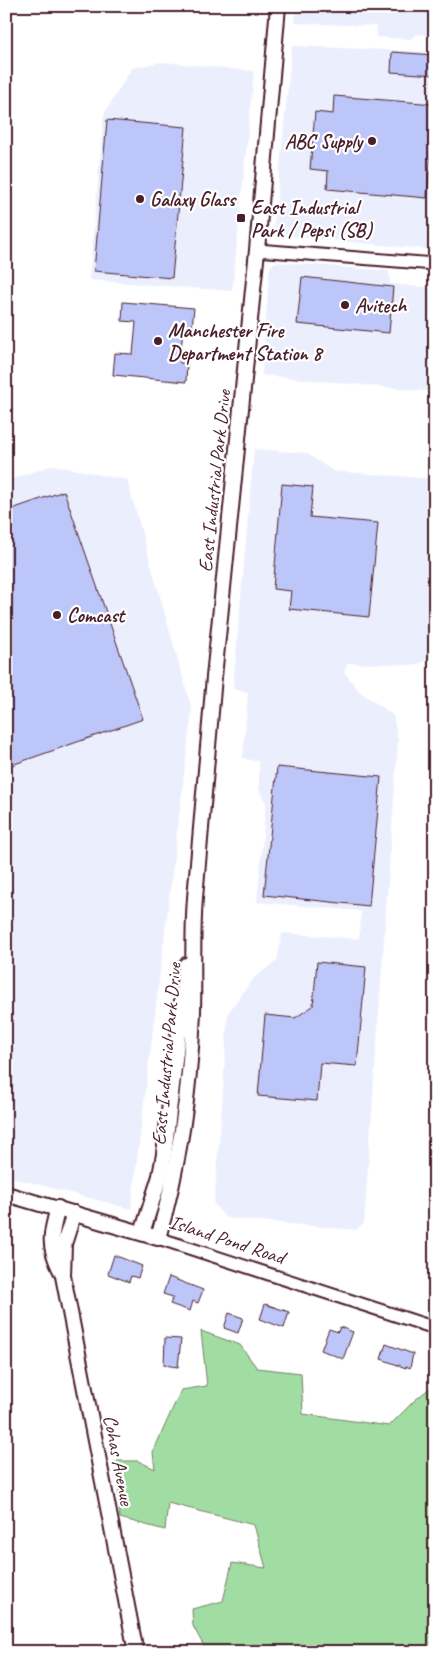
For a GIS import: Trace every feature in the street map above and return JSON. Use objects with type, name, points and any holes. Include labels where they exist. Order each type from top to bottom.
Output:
[{"type":"street","name":"East Industrial Park Drive","points":[[158,1238],[175,1171],[186,1101],[193,1012],[193,930],[214,677],[257,250],[278,6]]},
{"type":"street","points":[[257,250],[435,264]]},
{"type":"street","name":"East Industrial Park Drive","points":[[142,1233],[160,1176],[164,1154],[187,956],[193,930]]},
{"type":"street","name":"Island Pond Road","points":[[6,1194],[142,1233],[435,1328]]},
{"type":"street","name":"Cohas Avenue","points":[[58,1208],[53,1226],[52,1249],[63,1276],[136,1652]]},
{"type":"street","name":"Cohas Avenue","points":[[63,1276],[64,1244],[74,1213]]},
{"type":"shaded area","points":[[296,6],[435,6],[435,36],[415,34],[411,39],[376,37],[377,26],[295,23]]},
{"type":"shaded area","points":[[292,46],[435,52],[435,250],[279,235],[274,226]]},
{"type":"shaded area","points":[[162,62],[254,71],[232,291],[89,280],[104,114],[132,68]]},
{"type":"shaded area","points":[[276,262],[389,271],[390,284],[435,288],[435,392],[262,375],[270,266]]},
{"type":"shaded area","points":[[254,449],[306,453],[333,471],[435,479],[435,657],[415,665],[348,663],[344,672],[360,692],[393,715],[398,741],[364,1223],[356,1230],[226,1218],[214,1204],[228,1013],[254,978],[277,961],[282,933],[359,939],[361,911],[257,902],[266,803],[259,790],[259,762],[243,758],[248,692],[233,689]]},
{"type":"shaded area","points":[[53,465],[127,480],[192,710],[131,1209],[6,1176],[6,481]]},
{"type":"green space","points":[[201,1331],[240,1345],[257,1368],[301,1373],[303,1414],[389,1426],[415,1400],[435,1384],[435,1652],[207,1652],[193,1626],[192,1609],[223,1601],[232,1563],[266,1568],[254,1525],[168,1503],[165,1530],[120,1518],[117,1461],[138,1461],[155,1469],[153,1452],[181,1390],[207,1386]]},
{"type":"building","points":[[392,52],[435,55],[435,75],[391,72]]},
{"type":"building","name":"ABC Supply","points":[[334,96],[435,104],[427,198],[327,189],[328,171],[310,169],[315,112],[333,114]]},
{"type":"building","name":"Galaxy Glass","points":[[107,120],[186,127],[172,278],[94,271]]},
{"type":"building","name":"Avitech","points":[[302,277],[393,287],[389,333],[297,324]]},
{"type":"building","name":"Manchester Fire Department Station 8","points":[[123,302],[194,308],[192,328],[183,328],[180,363],[187,363],[186,382],[113,375],[115,353],[133,354],[136,322],[122,321]]},
{"type":"building","points":[[282,484],[313,487],[310,517],[378,523],[369,617],[289,609],[291,591],[273,589]]},
{"type":"building","name":"Comcast","points":[[64,491],[143,719],[6,767],[6,511]]},
{"type":"building","points":[[277,767],[381,777],[369,906],[264,895]]},
{"type":"building","points":[[317,962],[366,967],[357,1066],[320,1063],[317,1101],[258,1096],[265,1015],[295,1018],[313,1006]]},
{"type":"building","points":[[114,1255],[142,1266],[138,1278],[131,1276],[129,1282],[108,1274]]},
{"type":"building","points":[[169,1277],[203,1290],[198,1303],[193,1301],[190,1311],[170,1304],[173,1297],[163,1294]]},
{"type":"building","points":[[265,1304],[289,1312],[284,1328],[260,1319]]},
{"type":"building","points":[[229,1313],[243,1318],[238,1333],[224,1328]]},
{"type":"building","points":[[340,1327],[353,1332],[343,1359],[321,1350],[329,1329],[338,1332]]},
{"type":"building","points":[[165,1338],[181,1339],[178,1367],[164,1365]]},
{"type":"building","points":[[386,1344],[413,1354],[410,1368],[381,1359]]},
{"type":"place","name":"ABC Supply","points":[[372,141]]},
{"type":"place","name":"Galaxy Glass","points":[[140,199]]},
{"type":"place","name":"East Industrial Park / Pepsi (SB)","points":[[241,218]]},
{"type":"place","name":"Avitech","points":[[345,305]]},
{"type":"place","name":"Manchester Fire Department Station 8","points":[[158,341]]},
{"type":"place","name":"Comcast","points":[[57,615]]}]
